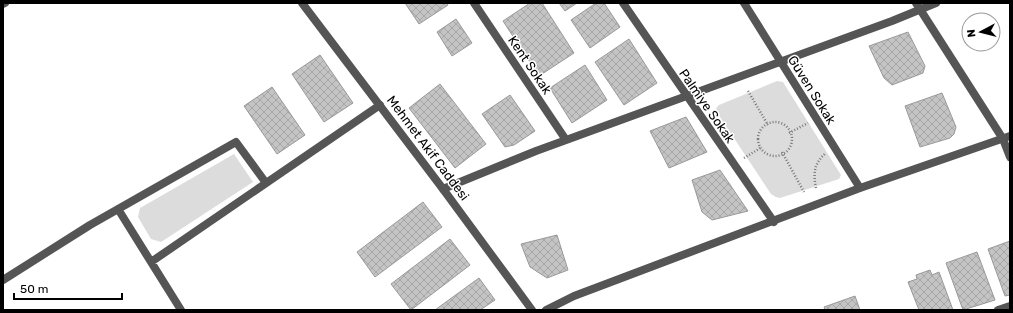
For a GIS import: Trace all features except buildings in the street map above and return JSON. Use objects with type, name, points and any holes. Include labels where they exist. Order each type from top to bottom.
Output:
[{"type":"street","name":"Mehmet Akif Caddesi","points":[[302,3],[443,189],[532,310]]},
{"type":"street","name":"Kent Sokak","points":[[474,3],[566,140]]},
{"type":"street","name":"Palmiye Sokak","points":[[623,3],[685,96],[774,222]]},
{"type":"street","name":"Güven Sokak","points":[[744,3],[860,188]]},
{"type":"street","points":[[443,189],[566,140],[780,62],[918,6],[936,3]]},
{"type":"street","points":[[918,6],[1006,137],[1010,157]]},
{"type":"street","points":[[151,262],[380,105]]},
{"type":"street","points":[[546,310],[574,296],[774,222],[860,188],[1006,137]]},
{"type":"street","points":[[3,280],[90,225],[236,142],[266,183]]},
{"type":"street","points":[[118,210],[181,310]]},
{"type":"street","points":[[998,310],[1010,306]]},
{"type":"path","points":[[748,91],[767,124]]},
{"type":"path","points":[[790,132],[816,120]]},
{"type":"path","points":[[778,122],[788,127],[790,132],[792,143],[790,148],[782,153],[775,156],[770,155],[761,148],[758,137],[762,127],[767,124],[778,122]]},
{"type":"path","points":[[744,158],[761,148]]},
{"type":"path","points":[[816,188],[814,171],[817,163],[830,151]]},
{"type":"path","points":[[782,153],[804,192]]},
{"type":"shaded area","points":[[777,81],[783,82],[841,175],[839,179],[780,198],[771,194],[718,114],[716,108],[719,105]]},
{"type":"shaded area","points":[[234,154],[253,182],[161,242],[151,239],[138,217],[140,208]]}]
